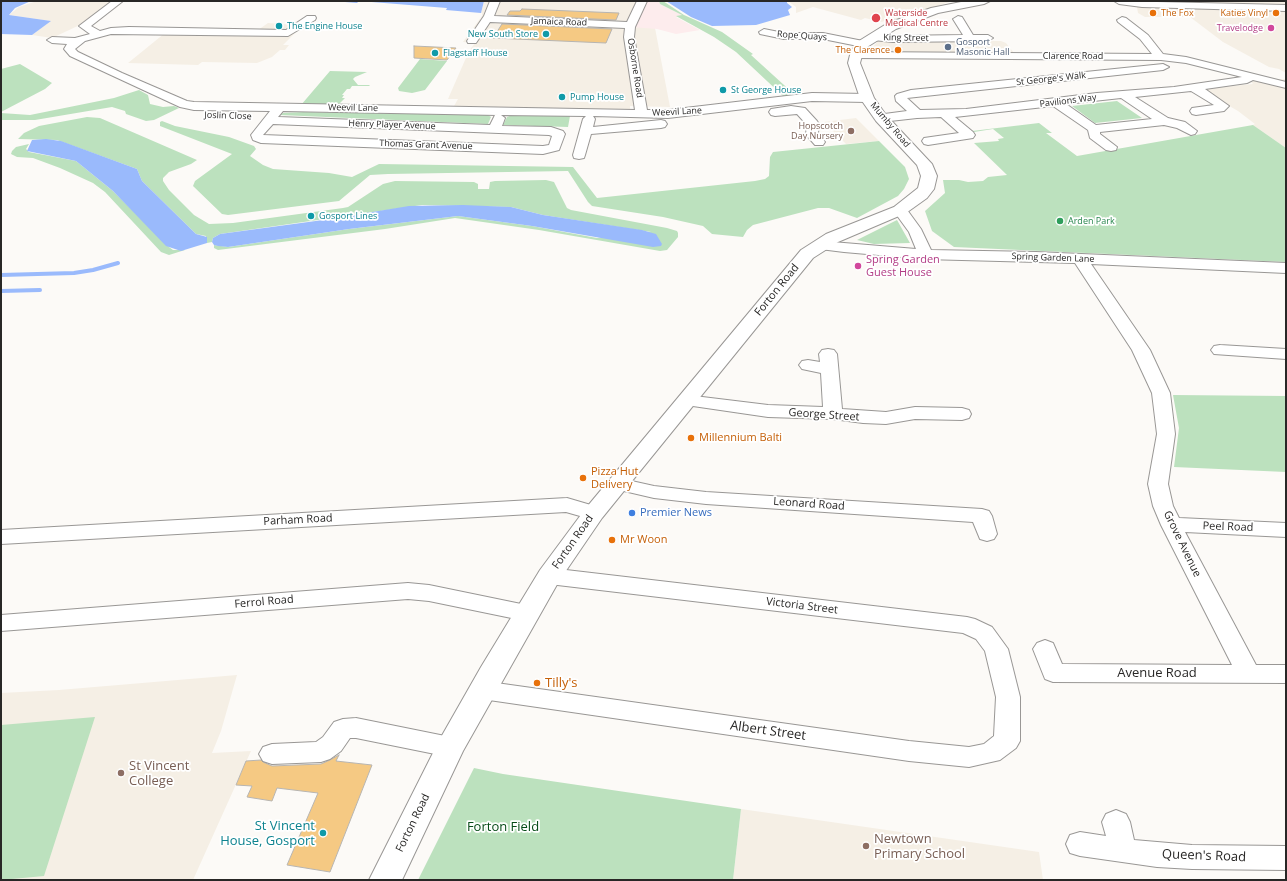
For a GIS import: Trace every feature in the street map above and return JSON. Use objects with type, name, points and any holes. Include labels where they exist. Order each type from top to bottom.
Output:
[{"type":"main road","points":[[856,55],[863,44],[892,26],[935,10],[984,1]]},
{"type":"main road","name":"Mumby Road","points":[[820,245],[900,210],[921,195],[926,189],[929,176],[924,164],[881,118],[868,98],[855,66],[854,60],[856,55]]},
{"type":"main road","name":"Forton Road","points":[[385,880],[450,747],[526,613],[549,576],[594,512],[803,258],[820,245]]},
{"type":"street","points":[[98,34],[84,26],[118,1]]},
{"type":"street","points":[[472,41],[487,19],[495,1]]},
{"type":"street","name":"Osborne Road","points":[[640,114],[641,106],[629,39],[631,25],[642,1]]},
{"type":"street","points":[[1119,1],[1132,7],[1229,6],[1286,8]]},
{"type":"street","points":[[52,40],[76,41],[98,34],[126,30],[282,33],[291,32],[311,18]]},
{"type":"street","name":"Jamaica Road","points":[[487,19],[631,25]]},
{"type":"street","points":[[958,19],[970,38]]},
{"type":"street","points":[[1122,20],[1144,37],[1159,56]]},
{"type":"street","name":"Rope Quays","points":[[764,32],[784,36],[821,36],[863,44]]},
{"type":"street","name":"King Street","points":[[873,37],[893,39],[988,38]]},
{"type":"street","name":"Weevil Lane","points":[[76,41],[69,48],[74,54],[185,105],[676,114],[820,96],[868,98]]},
{"type":"street","points":[[1081,44],[1092,56]]},
{"type":"street","name":"Clarence Road","points":[[856,55],[1159,56],[1182,60],[1286,85]]},
{"type":"street","points":[[976,56],[985,71],[1001,84]]},
{"type":"street","name":"St George's Walk","points":[[917,114],[902,101],[900,98],[902,95],[1170,66],[1196,68],[1226,82]]},
{"type":"street","name":"Pavilions Way","points":[[881,118],[917,114],[961,113],[1193,87],[1246,80],[1254,77]]},
{"type":"street","points":[[1193,87],[1223,106],[1220,108],[1196,111]]},
{"type":"street","points":[[1124,95],[1164,121]]},
{"type":"street","points":[[779,101],[787,110]]},
{"type":"street","points":[[1054,102],[1094,128],[1164,121],[1179,124],[1191,131]]},
{"type":"street","name":"Thomas Grant Avenue","points":[[280,107],[257,135],[257,137],[261,139],[543,150],[554,146],[559,134],[551,131],[494,129]]},
{"type":"street","points":[[494,129],[502,110]]},
{"type":"street","points":[[586,131],[798,110],[813,124],[812,134],[819,142]]},
{"type":"street","points":[[579,155],[590,112]]},
{"type":"street","points":[[928,140],[969,135],[943,113]]},
{"type":"street","name":"Joslin Close","points":[[184,115],[271,119]]},
{"type":"street","name":"Henry Player Avenue","points":[[271,119],[494,129]]},
{"type":"street","points":[[1094,128],[1094,134],[1111,147]]},
{"type":"street","points":[[900,210],[916,232],[923,247],[924,254]]},
{"type":"street","name":"Spring Garden Lane","points":[[820,245],[924,254],[1286,268]]},
{"type":"street","name":"Grove Avenue","points":[[1080,259],[1141,350],[1161,393],[1166,434],[1158,484],[1163,506],[1171,525],[1248,673]]},
{"type":"street","points":[[1220,350],[1286,354]]},
{"type":"street","points":[[808,365],[829,362],[833,413]]},
{"type":"street","name":"George Street","points":[[686,400],[768,411],[833,413],[862,417],[886,418],[915,414],[962,414]]},
{"type":"street","name":"Leonard Road","points":[[618,484],[654,492],[706,498],[982,516],[987,534]]},
{"type":"street","name":"Parham Road","points":[[1,538],[566,505],[594,512]]},
{"type":"street","name":"Peel Road","points":[[1171,525],[1286,530]]},
{"type":"street","name":"Victoria Street","points":[[549,576],[967,625],[984,633],[996,649],[1008,697]]},
{"type":"street","name":"Ferrol Road","points":[[1,623],[408,591],[429,593],[526,613]]},
{"type":"street","name":"Avenue Road","points":[[1044,649],[1054,673],[1286,674]]},
{"type":"street","name":"Albert Street","points":[[482,690],[909,751],[969,757],[991,753],[1007,742],[1008,697]]},
{"type":"street","points":[[272,754],[321,752],[332,744],[344,729],[356,728],[450,747]]},
{"type":"street","points":[[1116,822],[1123,851]]},
{"type":"street","name":"Queen's Road","points":[[1080,844],[1123,851],[1192,857],[1286,858]]},
{"type":"shaded area","points":[[37,1],[123,1],[82,24],[52,38],[32,35],[50,21],[9,15],[19,7]]},
{"type":"shaded area","points":[[484,1],[642,1],[630,26],[655,28],[670,107],[630,106],[630,110],[454,106],[458,99],[448,99],[469,51],[475,43],[463,42],[482,16],[481,13]]},
{"type":"shaded area","points":[[642,1],[659,1],[660,4],[682,15],[676,17],[700,30],[676,34],[657,29],[630,27]]},
{"type":"shaded area","points":[[788,1],[952,1],[891,22],[881,22],[865,18],[861,20],[813,7],[796,13],[796,7]]},
{"type":"shaded area","points":[[1131,1],[1286,1],[1286,73],[1279,69],[1269,67],[1223,42],[1190,17],[1145,17],[1138,13],[1137,7],[1140,5],[1228,4]]},
{"type":"shaded area","points":[[268,23],[294,25],[286,32],[296,32],[283,45],[289,45],[285,50],[280,50],[272,57],[257,63],[202,62],[198,65],[128,63],[165,33],[200,33],[205,28],[258,30]]},
{"type":"shaded area","points":[[877,40],[1001,41],[1006,43],[1014,53],[877,53],[872,48],[878,41]]},
{"type":"shaded area","points":[[1263,78],[1271,80],[1286,79],[1286,148],[1253,125],[1255,124],[1238,111],[1205,92],[1203,89],[1253,84],[1251,82]]},
{"type":"shaded area","name":"Hopscotch Day Nursery","points":[[856,118],[879,141],[846,144],[824,122]]},
{"type":"shaded area","name":"St Vincent College","points":[[237,675],[221,731],[212,753],[251,751],[193,880],[1,880],[1,693],[59,690]]},
{"type":"shaded area","name":"Newtown Primary School","points":[[741,809],[1039,852],[1043,880],[733,880]]},
{"type":"green space","points":[[659,1],[663,1],[684,15],[722,32],[753,54],[751,55],[795,95],[783,96],[736,52],[714,37],[676,16],[682,15],[660,4]]},
{"type":"green space","points":[[420,59],[447,61],[425,90],[412,93],[399,91],[398,88]]},
{"type":"green space","points":[[20,64],[52,83],[45,89],[1,112],[1,69]]},
{"type":"green space","points":[[330,71],[367,72],[353,79],[358,85],[370,85],[352,86],[350,89],[347,89],[342,95],[344,95],[342,98],[345,98],[338,105],[301,105]]},
{"type":"green space","points":[[139,90],[148,95],[150,104],[163,107],[174,106],[179,108],[154,120],[146,121],[126,114],[125,111],[112,107],[35,120],[1,120],[1,113],[30,115],[114,98]]},
{"type":"green space","points":[[1117,101],[1142,118],[1095,123],[1072,106]]},
{"type":"green space","points":[[283,113],[488,115],[491,117],[488,124],[280,115]]},
{"type":"green space","points":[[512,115],[570,116],[568,127],[503,125],[507,117]]},
{"type":"green space","points":[[87,117],[100,118],[197,160],[191,164],[169,172],[163,178],[163,181],[169,190],[194,215],[209,224],[233,223],[348,207],[383,184],[395,181],[474,182],[478,184],[478,189],[489,189],[490,182],[495,181],[546,180],[554,182],[567,208],[571,210],[667,228],[677,231],[678,237],[667,250],[660,251],[539,230],[455,218],[385,229],[218,250],[214,248],[214,245],[228,247],[349,229],[458,216],[532,226],[597,238],[651,232],[543,215],[511,207],[422,205],[220,234],[213,238],[212,242],[207,243],[206,236],[196,234],[142,181],[137,169],[57,140],[18,139],[24,133],[39,126]]},
{"type":"green space","points":[[162,121],[175,126],[229,137],[254,146],[256,149],[250,156],[263,165],[273,169],[329,173],[352,177],[379,164],[573,167],[597,198],[765,179],[769,176],[770,157],[773,152],[879,141],[905,167],[909,179],[904,189],[898,196],[857,218],[829,208],[818,208],[753,225],[747,230],[743,237],[712,234],[703,226],[663,217],[592,206],[568,171],[370,175],[339,201],[228,215],[222,214],[193,186],[195,181],[232,154],[160,126],[160,122]]},
{"type":"green space","points":[[1039,123],[1052,133],[1046,133],[1077,156],[1253,125],[1286,148],[1286,262],[954,247],[932,231],[925,211],[945,193],[943,180],[959,180],[968,182],[983,181],[988,177],[1007,175],[974,143],[999,141],[998,139],[1004,138],[993,129],[972,131]]},
{"type":"green space","points":[[29,144],[26,149],[29,152],[76,161],[113,191],[169,247],[173,250],[185,250],[169,255],[161,252],[105,192],[93,183],[33,158],[17,157],[11,154],[16,147]]},
{"type":"green space","points":[[897,220],[910,243],[874,244],[857,240]]},
{"type":"green space","points":[[1173,395],[1286,396],[1286,472],[1174,467],[1179,428]]},
{"type":"green space","points":[[95,717],[44,876],[1,880],[1,725]]},
{"type":"green space","name":"Forton Field","points":[[474,768],[503,774],[741,809],[733,880],[418,880]]},
{"type":"water","points":[[1,1],[31,1],[15,8],[9,15],[51,21],[32,35],[1,34]]},
{"type":"water","points":[[333,1],[359,1],[357,3]]},
{"type":"water","points":[[359,1],[484,1],[481,13],[446,10],[447,8]]},
{"type":"water","points":[[666,1],[787,1],[787,3],[792,7],[788,10],[790,15],[756,25],[712,26],[691,17]]},
{"type":"water","points":[[46,139],[61,141],[137,169],[142,181],[196,234],[207,237],[207,243],[181,251],[166,246],[113,191],[76,161],[27,151],[32,140]]},
{"type":"water","points":[[463,205],[511,207],[543,215],[642,230],[656,234],[662,244],[661,246],[653,247],[532,226],[458,216],[349,229],[228,247],[214,245],[212,242],[213,238],[220,234],[323,220],[409,206]]},
{"type":"building","points":[[522,9],[619,13],[616,20],[507,15],[510,11],[520,11]]},
{"type":"building","name":"New South Store","points":[[502,24],[612,29],[606,43],[493,38]]},
{"type":"building","name":"Flagstaff House","points":[[414,46],[456,48],[447,60],[414,58]]},
{"type":"building","name":"St Vincent House, Gosport","points":[[339,755],[336,761],[372,765],[330,872],[287,865],[318,793],[277,788],[272,801],[247,797],[252,786],[236,785],[246,761],[261,760],[272,766],[321,764]]},
{"type":"waterway","points":[[1,275],[74,273],[93,270],[118,263]]},
{"type":"waterway","points":[[1,291],[40,290]]},
{"type":"place","name":"The Fox","points":[[1153,13]]},
{"type":"place","name":"Katies Vinyl","points":[[1276,13]]},
{"type":"place","name":"Waterside Medical Centre","points":[[876,18]]},
{"type":"place","name":"The Engine House","points":[[279,26]]},
{"type":"place","name":"Travelodge","points":[[1271,28]]},
{"type":"place","name":"New South Store","points":[[546,34]]},
{"type":"place","name":"Gosport Masonic Hall","points":[[948,47]]},
{"type":"place","name":"The Clarence","points":[[898,50]]},
{"type":"place","name":"Flagstaff House","points":[[435,53]]},
{"type":"place","name":"St George House","points":[[723,90]]},
{"type":"place","name":"Pump House","points":[[562,97]]},
{"type":"place","name":"Hopscotch Day Nursery","points":[[851,131]]},
{"type":"place","name":"Gosport Lines","points":[[311,216]]},
{"type":"place","name":"Arden Park","points":[[1060,221]]},
{"type":"place","name":"Spring Garden Guest House","points":[[858,266]]},
{"type":"place","name":"Millennium Balti","points":[[691,438]]},
{"type":"place","name":"Pizza Hut Delivery","points":[[583,478]]},
{"type":"place","name":"Premier News","points":[[632,513]]},
{"type":"place","name":"Mr Woon","points":[[612,540]]},
{"type":"place","name":"Tilly's","points":[[537,683]]},
{"type":"place","name":"St Vincent College","points":[[121,773]]},
{"type":"place","name":"St Vincent House, Gosport","points":[[323,833]]},
{"type":"place","name":"Newtown Primary School","points":[[866,846]]}]
